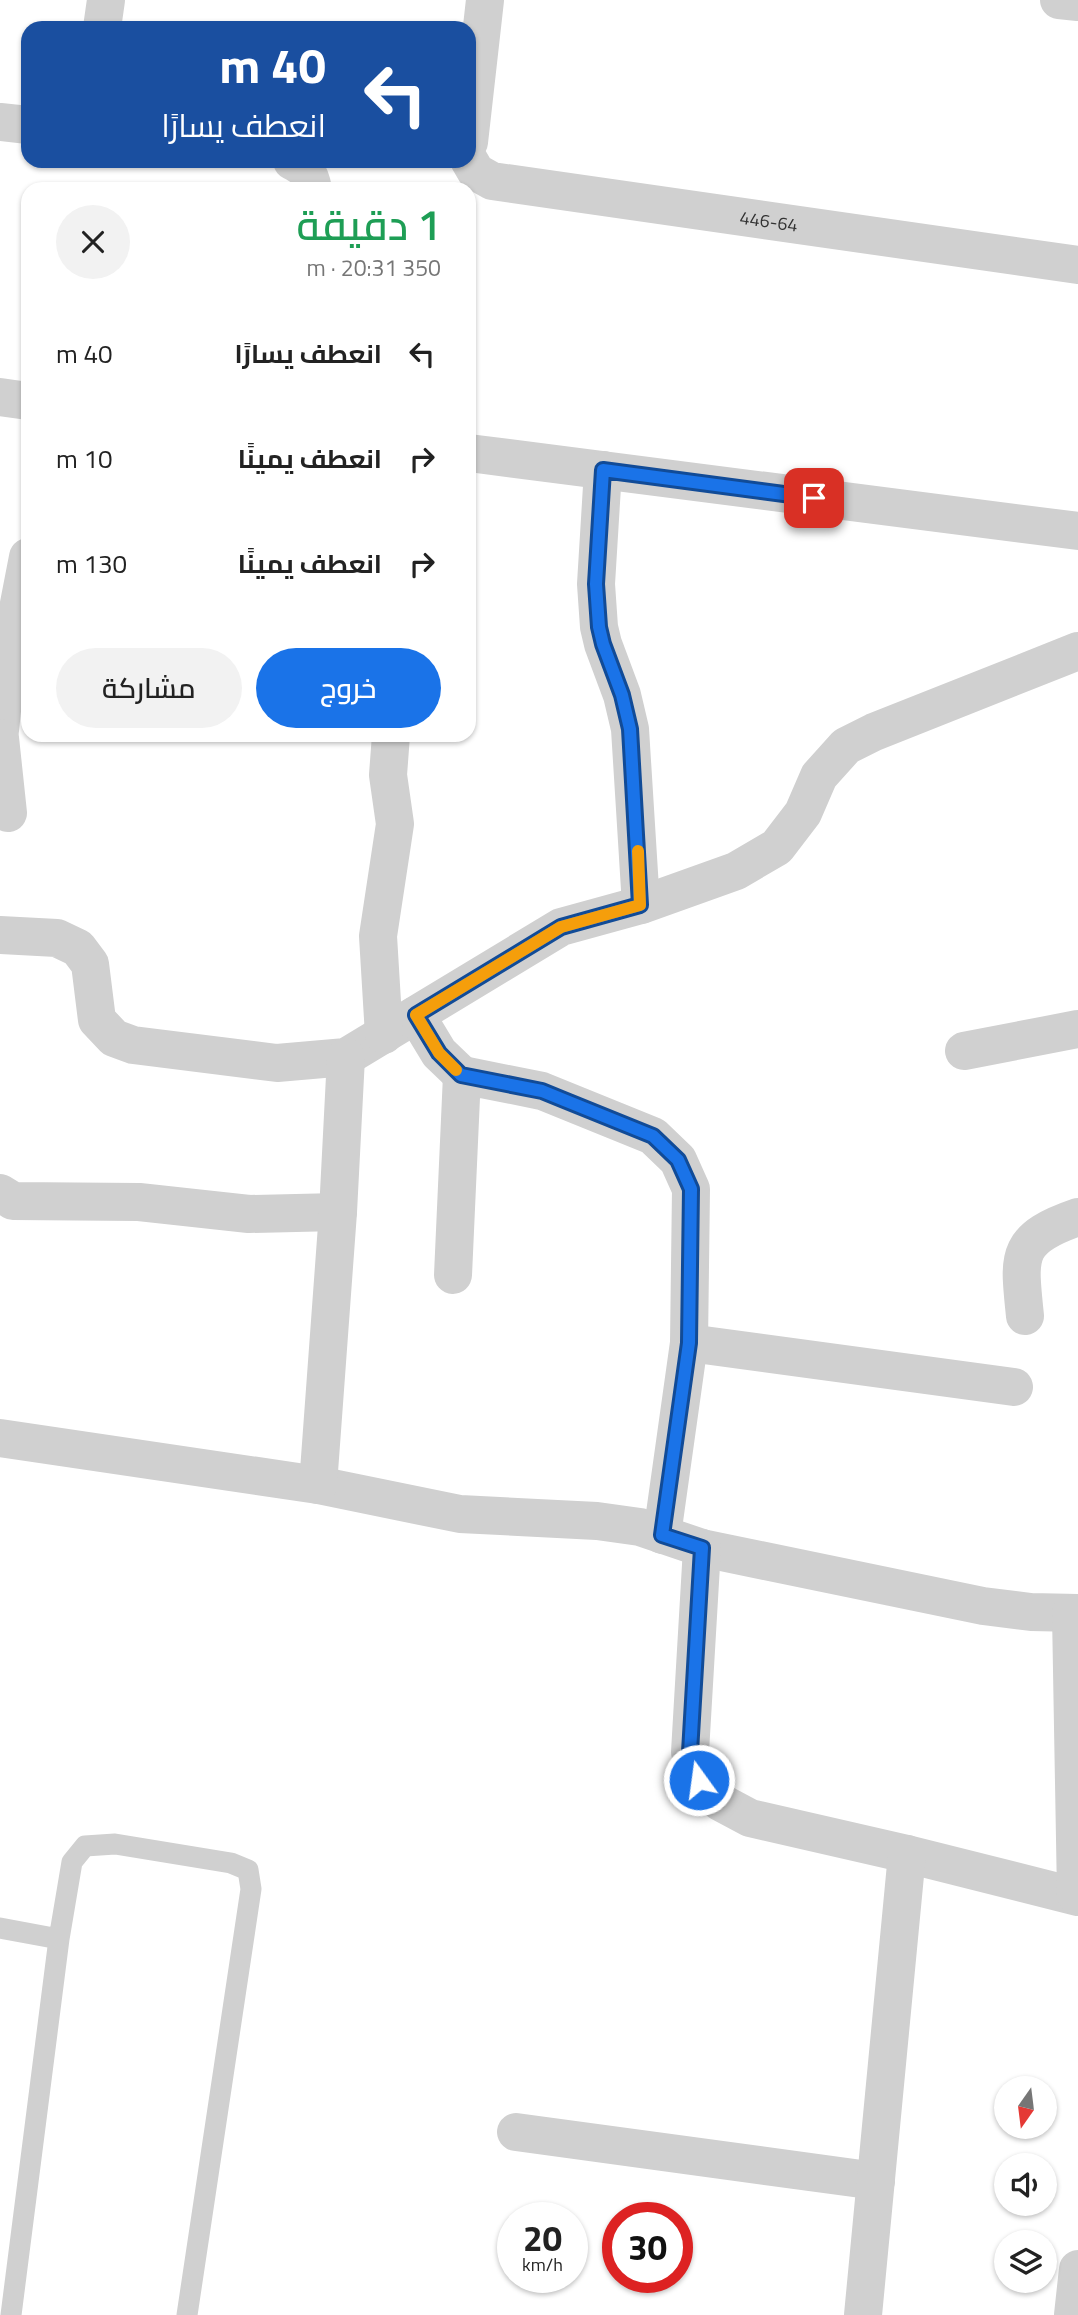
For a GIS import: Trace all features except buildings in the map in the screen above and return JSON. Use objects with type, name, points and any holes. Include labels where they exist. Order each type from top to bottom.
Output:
[{"type":"street","points":[[103,21],[106,0]]},
{"type":"street","points":[[476,80],[485,0]]},
{"type":"street","points":[[1059,0],[1078,2]]},
{"type":"street","points":[[0,122],[21,124]]},
{"type":"street","name":"446-64","points":[[474,168],[492,181],[1078,265]]},
{"type":"street","points":[[0,397],[21,400]]},
{"type":"street","points":[[476,454],[1078,531]]},
{"type":"street","points":[[603,470],[596,584],[599,627],[622,695],[630,729],[640,905]]},
{"type":"street","points":[[0,730],[6,671],[21,593]]},
{"type":"street","points":[[0,935],[57,938],[78,948],[90,964],[97,1020],[114,1038],[133,1045],[276,1063],[346,1058],[561,927],[640,905],[736,871],[777,847],[803,813],[819,776],[846,746],[874,732],[1078,650]]},
{"type":"street","points":[[0,738],[8,813]]},
{"type":"street","points":[[384,1035],[378,936],[395,824],[388,775],[390,742]]},
{"type":"street","points":[[416,1015],[439,1053],[461,1075],[542,1091],[653,1136],[678,1160],[691,1189],[689,1343],[662,1535]]},
{"type":"street","points":[[964,1051],[1078,1028]]},
{"type":"street","points":[[318,1485],[346,1058]]},
{"type":"street","points":[[453,1275],[461,1075]]},
{"type":"street","points":[[0,1193],[13,1201],[139,1202],[249,1214],[338,1212]]},
{"type":"street","points":[[1025,1316],[1020,1268],[1025,1250],[1034,1238],[1057,1224],[1078,1217]]},
{"type":"street","points":[[689,1343],[1014,1387]]},
{"type":"street","points":[[0,1438],[318,1485],[460,1514],[597,1521],[640,1527],[702,1548],[983,1606],[1074,1614],[1077,1896],[750,1818],[720,1802],[699,1780],[690,1752],[702,1548]]},
{"type":"street","points":[[863,2315],[907,1854]]},
{"type":"street","points":[[516,2132],[876,2182]]},
{"type":"street","points":[[1073,2315],[1078,2269]]},
{"type":"lane","points":[[11,2315],[59,1939],[72,1862],[85,1846],[116,1843],[231,1863],[248,1870],[251,1889],[187,2315]]},
{"type":"lane","points":[[0,1928],[59,1939]]},
{"type":"slow traffic","points":[[456,1070],[439,1053],[416,1015],[561,927],[640,905],[638,851]]},
{"type":"route","points":[[699,1780],[690,1752],[702,1548],[662,1535],[689,1343],[691,1189],[678,1160],[653,1136],[542,1091],[461,1075],[439,1053],[416,1015],[561,927],[640,905],[630,729],[622,695],[599,627],[596,584],[603,470],[814,498]]}]
